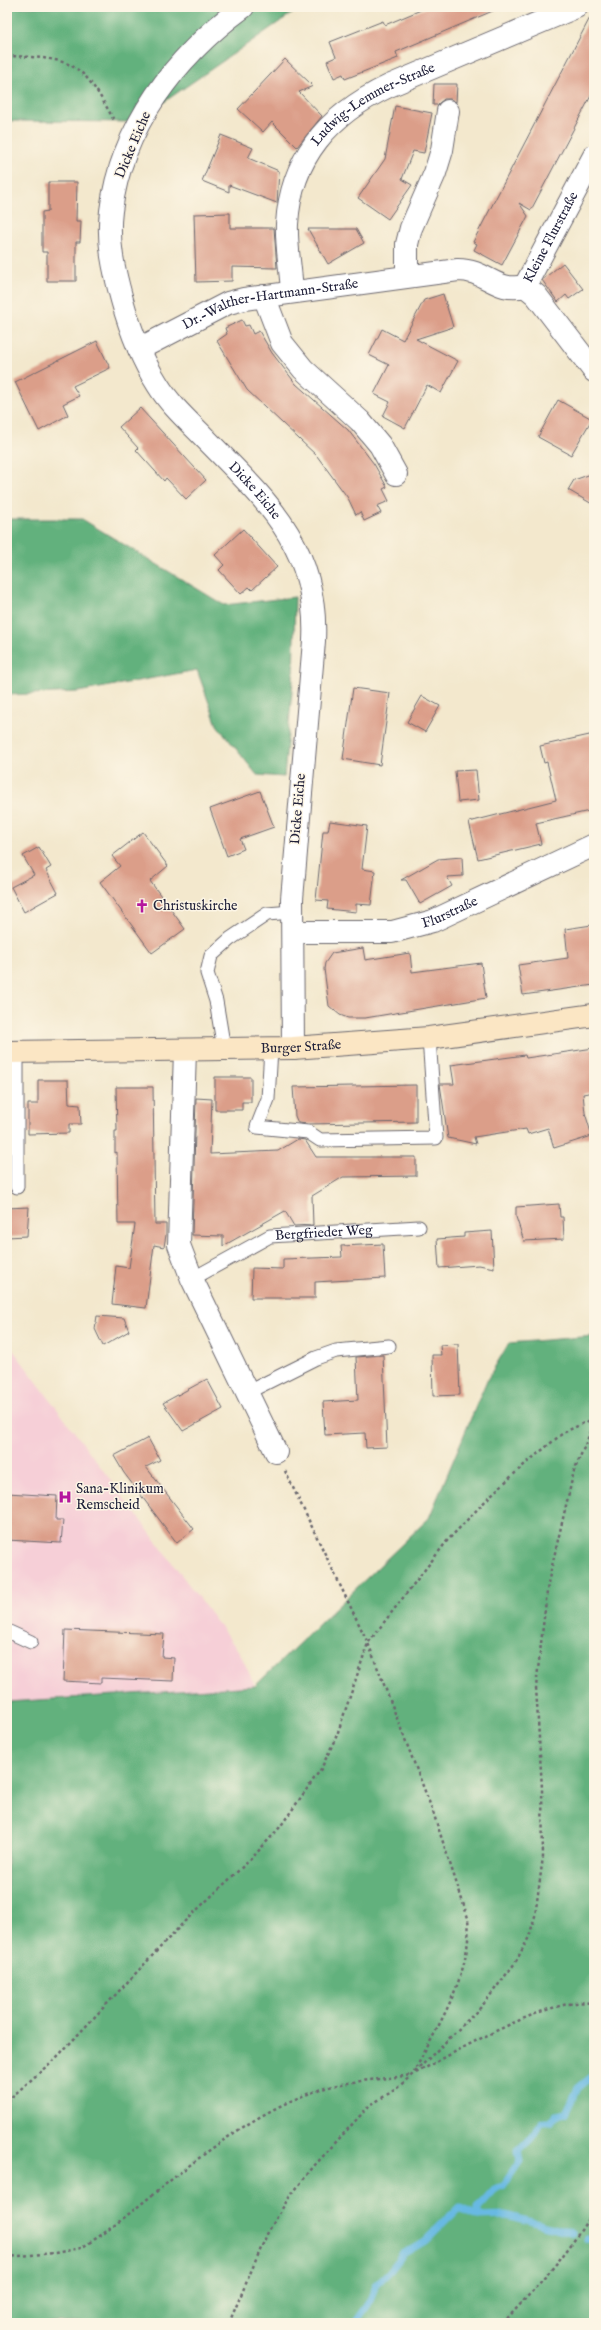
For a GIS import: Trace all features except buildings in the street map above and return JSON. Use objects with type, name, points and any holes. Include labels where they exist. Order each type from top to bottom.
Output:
[{"type":"main road","name":"Burger Straße","points":[[12,1052],[293,1048],[429,1038],[594,1015]]},
{"type":"street","name":"Dicke Eiche","points":[[243,7],[198,43],[172,72],[150,104],[130,143],[116,186],[111,212],[111,241],[113,266],[129,324],[158,385],[178,411],[253,486],[290,534],[310,587],[315,617],[296,832],[292,922],[293,1048]]},
{"type":"street","name":"Ludwig-Lemmer-Straße","points":[[292,292],[288,224],[296,181],[309,152],[340,116],[362,99],[388,86],[576,7]]},
{"type":"street","points":[[407,276],[407,244],[411,228],[435,173],[442,150],[448,111]]},
{"type":"street","name":"Kleine Flurstraße","points":[[594,156],[525,286],[536,295],[594,371]]},
{"type":"street","name":"Dr.-Walther-Hartmann-Straße","points":[[140,348],[228,303],[264,296],[407,276],[466,270],[505,288],[525,286]]},
{"type":"street","points":[[264,296],[282,343],[303,369],[360,421],[375,439],[396,474]]},
{"type":"street","name":"Flurstraße","points":[[292,922],[392,932],[433,921],[594,845]]},
{"type":"street","points":[[185,1050],[179,1245],[192,1279],[276,1452]]},
{"type":"lane","points":[[224,1049],[216,1001],[207,973],[211,956],[230,939],[267,914],[292,922]]},
{"type":"lane","points":[[271,1049],[268,1099],[257,1128],[308,1132],[320,1140],[436,1138],[429,1038]]},
{"type":"lane","points":[[12,1052],[17,1187]]},
{"type":"lane","name":"Bergfrieder Weg","points":[[192,1279],[270,1236],[419,1227]]},
{"type":"lane","points":[[248,1392],[336,1351],[389,1346]]},
{"type":"lane","points":[[7,1631],[31,1642]]},
{"type":"path","points":[[7,56],[44,57],[69,62],[85,74],[130,143]]},
{"type":"path","points":[[7,2101],[56,2058],[185,1921],[253,1857],[280,1827],[321,1769],[337,1735],[368,1643],[447,1541],[491,1495],[563,1433],[594,1418]]},
{"type":"path","points":[[229,2323],[268,2232],[288,2199],[314,2166],[369,2106],[396,2089],[413,2074],[482,2006],[511,1969],[528,1936],[534,1916],[543,1857],[542,1788],[536,1687],[547,1591],[574,1471],[594,1424]]},
{"type":"path","points":[[276,1452],[368,1643],[433,1812],[468,1918],[469,1934],[455,1991],[413,2074]]},
{"type":"path","points":[[7,2256],[55,2253],[81,2248],[103,2234],[245,2126],[309,2094],[348,2082],[381,2080],[413,2074],[496,2031],[543,2011],[568,2003],[594,2004]]},
{"type":"path","points":[[503,2323],[556,2264],[594,2208]]},
{"type":"shaded area","name":"Sana-Klinikum Remscheid","points":[[7,1342],[240,1653],[255,1686],[7,1702]]},
{"type":"green space","points":[[7,7],[301,7],[135,122],[7,121]]},
{"type":"green space","points":[[7,519],[82,519],[224,605],[295,597],[293,681],[284,777],[257,775],[217,725],[197,670],[78,692],[7,695]]},
{"type":"green space","points":[[594,1336],[594,2323],[7,2323],[7,1702],[255,1686],[429,1518],[487,1380],[509,1343]]},
{"type":"waterway","points":[[478,2216],[478,2208],[496,2188],[503,2186],[520,2161],[518,2150],[542,2122],[551,2122],[556,2115],[566,2113],[578,2088],[594,2075]]},
{"type":"waterway","points":[[355,2323],[368,2305],[376,2285],[390,2271],[403,2254],[425,2241],[459,2207],[478,2216],[507,2215],[572,2233]]},
{"type":"waterway","points":[[587,2239],[594,2241]]},
{"type":"place","name":"Christuskirche","points":[[142,906]]},
{"type":"place","name":"Sana-Klinikum Remscheid","points":[[65,1497]]}]
